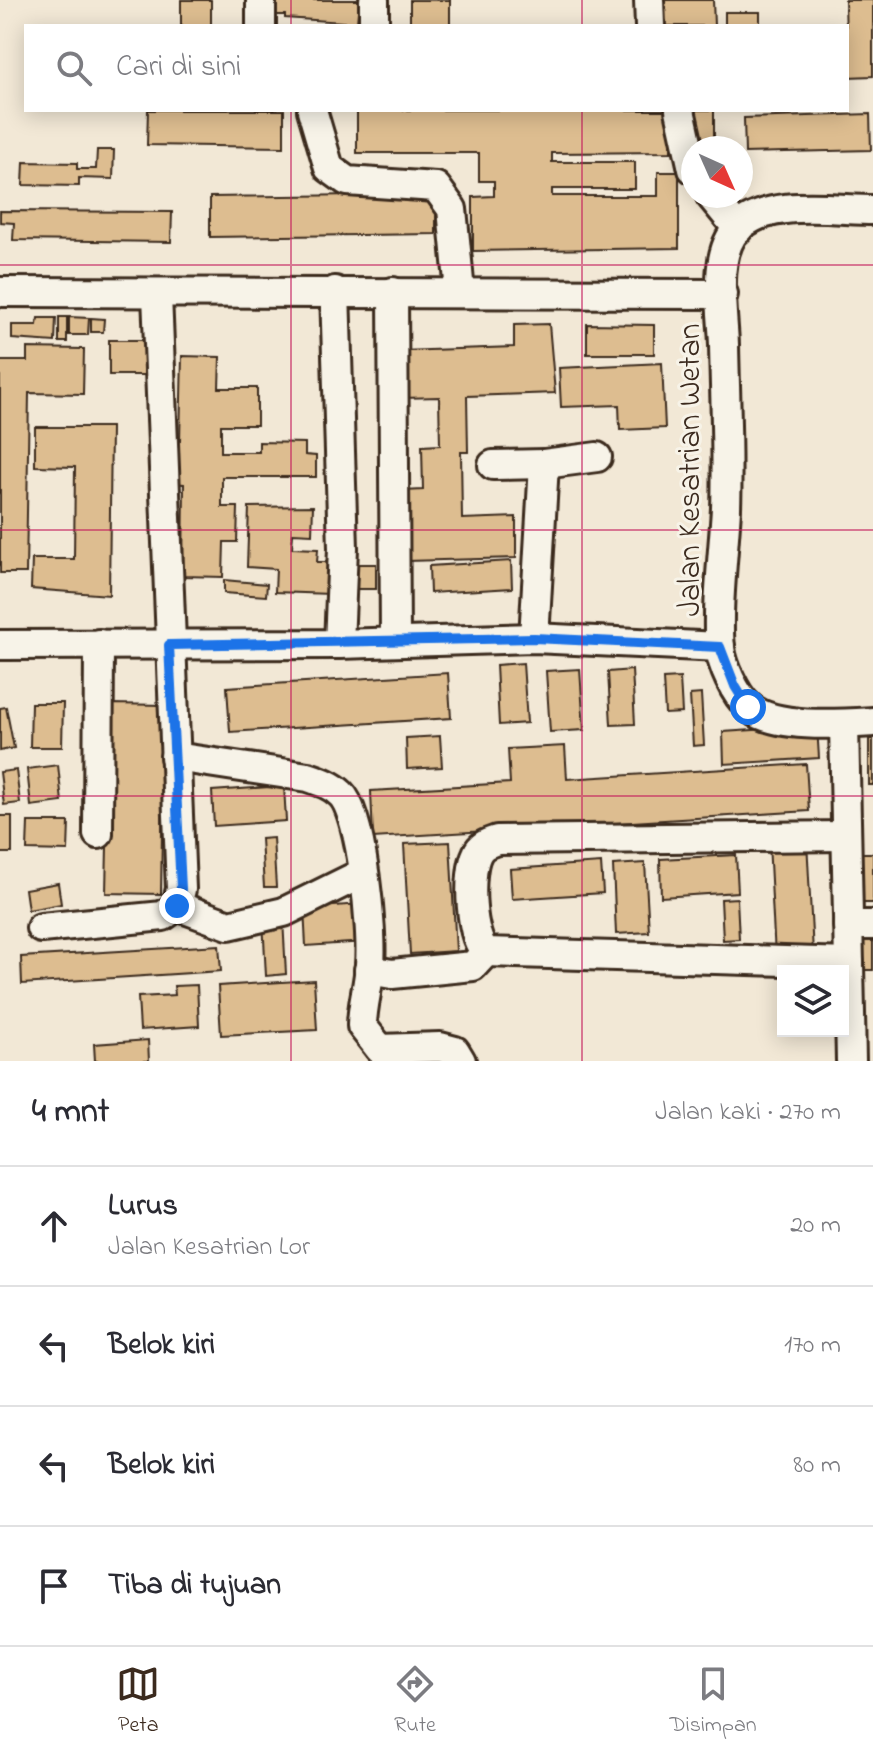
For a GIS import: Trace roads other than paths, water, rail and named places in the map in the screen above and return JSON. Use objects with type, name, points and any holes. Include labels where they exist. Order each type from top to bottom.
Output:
[{"type":"street","points":[[261,0],[261,24]]},
{"type":"street","points":[[374,0],[374,24]]},
{"type":"street","points":[[649,0],[650,24]]},
{"type":"street","points":[[313,112],[329,168],[347,181],[436,187],[446,198],[452,209],[460,292]]},
{"type":"street","points":[[680,112],[686,136]]},
{"type":"street","points":[[721,208],[738,229],[750,218],[771,212],[873,210]]},
{"type":"street","name":"Jalan Kesatrian Wetan","points":[[720,647],[726,497],[724,256],[729,239],[738,229]]},
{"type":"street","points":[[0,292],[157,295],[335,291],[723,294]]},
{"type":"street","points":[[335,291],[343,548],[339,644]]},
{"type":"street","points":[[393,292],[395,640]]},
{"type":"street","points":[[41,928],[163,916],[177,906],[181,889],[157,295]]},
{"type":"street","points":[[493,465],[544,464],[597,457]]},
{"type":"street","points":[[534,638],[544,464]]},
{"type":"street","points":[[0,645],[339,644],[534,638],[720,647],[735,686],[748,707],[767,717],[844,724],[873,722]]},
{"type":"street","points":[[98,834],[99,644]]},
{"type":"street","points":[[844,724],[846,836],[860,925],[849,963],[862,1027],[851,1061]]},
{"type":"street","points":[[175,757],[308,777],[327,783],[343,795],[354,816],[369,913],[369,970],[362,1026],[380,1049],[450,1049],[461,1061]]},
{"type":"street","points":[[846,836],[497,840],[484,845],[477,853],[471,870],[475,939],[486,952],[849,963]]},
{"type":"street","points":[[177,906],[229,925],[284,912],[363,873]]},
{"type":"street","points":[[369,970],[392,974],[473,966],[486,952]]}]
